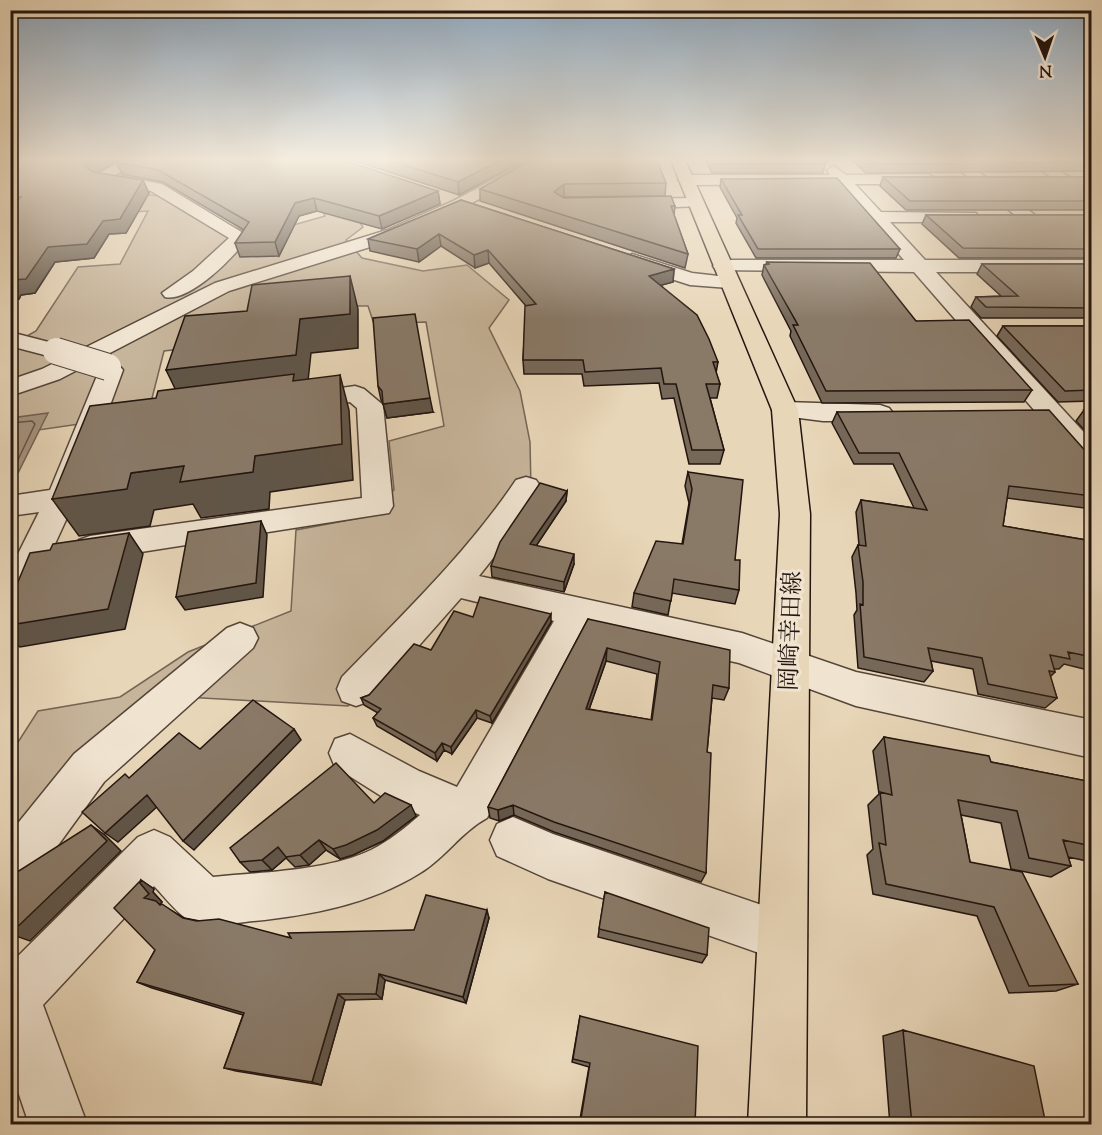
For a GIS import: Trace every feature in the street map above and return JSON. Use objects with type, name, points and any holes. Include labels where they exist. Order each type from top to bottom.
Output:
[{"type":"main road","name":"岡崎幸田線","points":[[700,213],[785,410],[795,514],[777,1125]]},
{"type":"street","points":[[133,332],[127,329],[128,320],[200,275],[235,243],[239,236],[200,213]]},
{"type":"street","points":[[10,389],[51,374],[222,287],[393,234],[439,213]]},
{"type":"street","points":[[873,213],[919,266],[986,327],[1050,412],[1092,459]]},
{"type":"street","points":[[1022,213],[1091,266]]},
{"type":"street","points":[[877,217],[1059,217]]},
{"type":"street","points":[[613,254],[690,279],[726,274],[919,266],[1091,266]]},
{"type":"street","points":[[10,339],[56,351],[108,367],[111,370],[61,498],[10,606]]},
{"type":"street","points":[[32,556],[378,506],[370,405],[366,399],[355,394],[274,404]]},
{"type":"street","points":[[785,410],[823,414],[907,413]]},
{"type":"street","points":[[1014,412],[1081,411]]},
{"type":"street","points":[[90,427],[124,423]]},
{"type":"street","points":[[356,689],[454,583],[502,525],[526,487]]},
{"type":"street","points":[[10,506],[61,498]]},
{"type":"street","points":[[454,583],[577,613],[742,648],[856,689],[1092,739]]},
{"type":"street","points":[[58,1125],[13,992],[154,853],[204,902],[276,894],[360,879],[405,856],[459,810],[472,803],[577,613]]},
{"type":"street","points":[[10,871],[89,768],[240,638]]},
{"type":"street","points":[[350,753],[404,786],[459,810]]},
{"type":"street","points":[[513,840],[548,856],[782,936]]},
{"type":"shaded area","points":[[51,213],[116,213],[49,217]]},
{"type":"shaded area","points":[[147,213],[202,213],[255,236],[325,216],[324,213],[354,213],[363,227],[346,240],[362,258],[423,271],[467,265],[509,300],[489,328],[520,391],[530,442],[531,489],[484,565],[348,706],[149,695],[11,838],[11,753],[38,711],[120,697],[188,652],[291,611],[296,530],[365,517],[394,490],[389,441],[444,426],[426,322],[374,324],[368,306],[258,306],[222,344],[164,351],[148,414],[11,434],[11,345],[36,331],[78,267],[120,264]]},
{"type":"water","points":[[48,413],[18,473],[11,474],[11,418]]},
{"type":"building","points":[[10,213],[124,213],[120,219],[103,221],[87,244],[48,247],[26,279],[10,282]]},
{"type":"building","points":[[233,213],[290,213],[275,242],[235,243],[249,222]]},
{"type":"building","points":[[368,213],[386,213],[379,216]]},
{"type":"building","points":[[430,213],[501,213],[674,269],[649,276],[697,315],[709,339],[718,362],[713,362],[720,384],[706,384],[724,450],[692,450],[676,384],[664,384],[661,368],[585,372],[583,360],[523,360],[525,306],[536,304],[488,250],[474,255],[439,234],[417,249],[368,239]]},
{"type":"building","points":[[557,213],[673,213],[688,254]]},
{"type":"building","points":[[741,213],[868,213],[900,249],[758,249],[738,215],[742,215]]},
{"type":"building","points":[[926,215],[1092,215],[1092,249],[963,248]]},
{"type":"building","points":[[767,262],[870,263],[916,321],[969,320],[1032,390],[826,391],[793,325],[798,325],[764,265],[769,264]]},
{"type":"building","points":[[982,264],[1092,264],[1092,308],[986,307],[976,297],[1018,296]]},
{"type":"building","points":[[350,276],[350,314],[300,319],[296,355],[166,370],[185,316],[247,311],[252,285]]},
{"type":"building","points":[[415,314],[430,398],[383,404],[382,391],[378,386],[373,318]]},
{"type":"building","points":[[1003,326],[1092,326],[1092,390],[1065,391]]},
{"type":"building","points":[[294,374],[293,381],[340,375],[342,444],[255,456],[253,472],[180,482],[184,466],[131,473],[127,489],[52,499],[90,406],[156,398],[158,391]]},
{"type":"building","points":[[1049,410],[1092,456],[1092,496],[1009,486],[1003,526],[1092,541],[1092,657],[1068,652],[1070,659],[1050,655],[1055,672],[1049,671],[1057,698],[988,684],[982,658],[928,648],[933,671],[864,657],[860,604],[863,605],[863,582],[858,545],[866,546],[861,500],[927,510],[899,453],[859,453],[837,412]]},
{"type":"building","points":[[1084,410],[1092,410],[1092,418]]},
{"type":"building","points":[[688,472],[743,480],[735,560],[740,560],[739,590],[674,579],[671,601],[634,593],[656,541],[683,544],[692,489]]},
{"type":"building","points":[[540,483],[567,491],[530,544],[574,554],[564,582],[491,566],[500,542]]},
{"type":"building","points":[[261,521],[256,583],[176,597],[188,532]]},
{"type":"building","points":[[129,533],[108,609],[10,625],[10,601],[30,553],[50,550],[53,544]]},
{"type":"building","points":[[480,597],[551,614],[490,716],[476,710],[451,747],[442,743],[435,753],[373,718],[381,709],[361,698],[369,695],[414,644],[431,650],[454,611],[473,617]]},
{"type":"building","points":[[588,619],[730,650],[729,688],[713,685],[707,752],[711,753],[706,873],[554,822],[513,805],[498,810],[488,807]],"holes":[[[607,648],[660,662],[652,720],[586,709]]]},
{"type":"building","points":[[253,700],[294,729],[183,841],[147,795],[105,833],[82,812],[125,774],[129,778],[179,733],[200,749]]},
{"type":"building","points":[[884,737],[989,756],[991,762],[1092,782],[1092,846],[1063,840],[1071,866],[1029,858],[1017,811],[958,800],[970,862],[1022,872],[1078,984],[1029,986],[994,907],[886,884],[879,843],[886,845],[880,792],[892,795]]},
{"type":"building","points":[[336,763],[374,803],[385,793],[411,805],[377,830],[346,845],[333,849],[319,840],[300,855],[286,857],[278,847],[262,860],[240,862],[230,848]]},
{"type":"building","points":[[91,825],[107,841],[10,934],[10,880],[17,872]]},
{"type":"building","points":[[141,880],[140,883],[149,894],[144,898],[162,904],[183,918],[197,921],[219,919],[291,938],[288,933],[414,930],[426,895],[487,910],[463,997],[379,974],[376,994],[338,994],[312,1082],[224,1068],[244,1013],[137,982],[155,950],[114,908]]},
{"type":"building","points":[[605,892],[709,928],[707,955],[599,929]]},
{"type":"building","points":[[580,1016],[698,1046],[695,1125],[580,1125],[590,1063],[573,1059]]},
{"type":"building","points":[[903,1030],[1034,1066],[1046,1125],[912,1125]]}]
